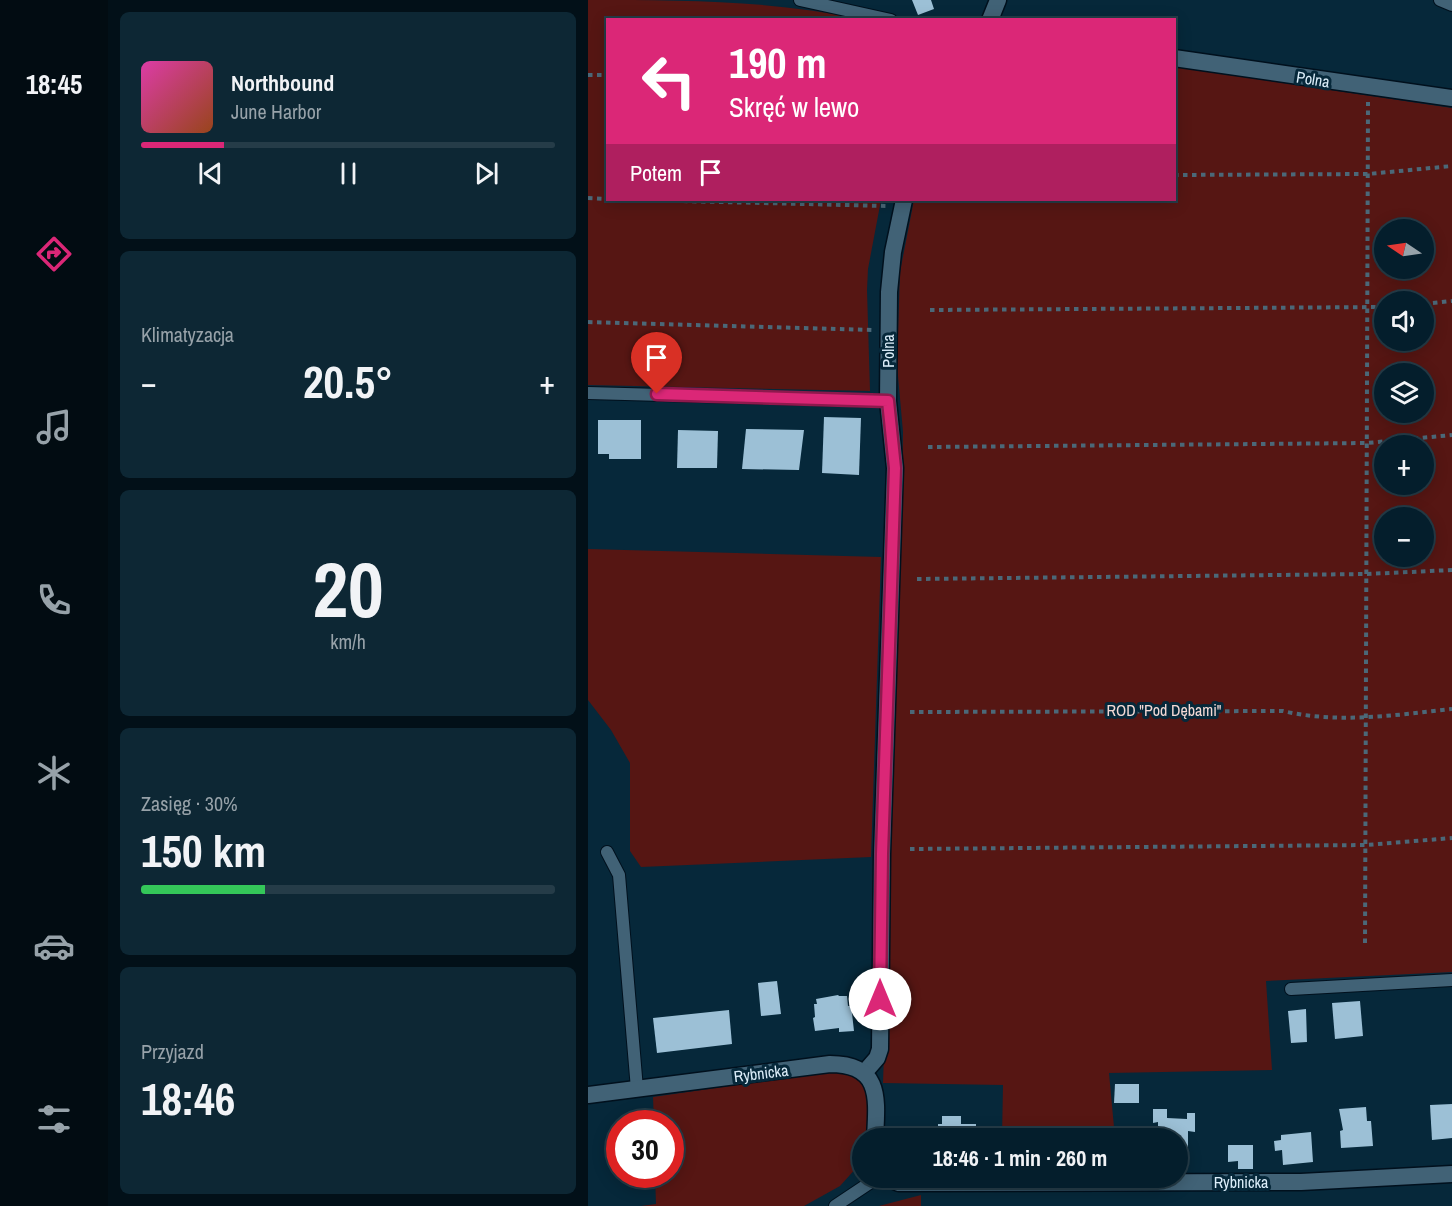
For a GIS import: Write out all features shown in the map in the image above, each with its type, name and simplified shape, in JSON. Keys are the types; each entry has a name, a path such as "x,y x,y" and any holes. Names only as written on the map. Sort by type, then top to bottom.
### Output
{"street":[{"path":"991,18 998,0"},
{"name":"Polna","path":"1176,58 1452,98"},
{"name":"Polna","path":"864,1073 877,1058 880,1049 882,864 895,468 888,401 888,330 890,275 903,203"},
{"name":"Rybnicka","path":"588,1095 830,1064 850,1066 864,1073"},
{"path":"864,1073 876,1092 875,1128"},
{"name":"Rybnicka","path":"1188,1182 1301,1182 1452,1174"}],"lane":[{"path":"800,0 882,18"},
{"path":"1440,0 1452,5"},
{"path":"588,393 888,401"},
{"path":"607,852 619,875 637,1089"},
{"path":"1291,989 1452,980"},
{"path":"836,1206 862,1188"}],"path":[{"path":"588,75 606,75"},
{"path":"1365,943 1367,87"},
{"path":"1176,175 1368,174 1452,166"},
{"path":"588,198 606,199"},
{"path":"726,201 903,203"},
{"path":"1434,303 1452,301"},
{"path":"930,310 1374,308"},
{"path":"588,322 888,330"},
{"path":"928,447 1367,442 1452,435"},
{"path":"917,579 1366,574 1452,570"},
{"path":"910,712 1283,711 1309,717 1366,718 1452,709"},
{"path":"910,849 1366,845 1452,838"}],"green space":[{"path":"588,0 691,1 758,5 854,18 606,18 606,201 881,201 868,269 870,391 588,385"},
{"name":"ROD \"Pod Dębami\"","path":"1176,67 1452,108 1452,972 1266,981 1272,1070 1109,1073 1114,1128 1002,1128 1003,1085 883,1083 901,543 903,432 897,365 900,272 914,201 1176,201"},
{"path":"588,549 881,557 871,857 641,867 630,851 630,763 611,730 588,700"},
{"path":"832,1071 851,1074 865,1085 869,1112 867,1128 852,1128 852,1173 840,1186 804,1206 641,1206 656,1204 655,1188 684,1188 684,1110 654,1110 653,1097"},
{"path":"921,1195 921,1206 879,1206"}],"building":[{"path":"912,0 931,0 934,9 918,15"},
{"path":"824,417 861,418 859,475 822,473"},
{"path":"598,420 641,420 641,459 609,459 609,454 598,454"},
{"path":"746,429 804,430 799,470 742,469"},
{"path":"678,430 718,431 717,468 677,468"},
{"path":"777,981 781,1014 761,1016 758,983"},
{"path":"838,995 847,996 848,1006 856,1005 857,1012 852,1013 854,1031 839,1032 839,1028 815,1031 813,1018 815,1017 816,999"},
{"path":"1360,1001 1363,1036 1335,1039 1332,1003"},
{"path":"1306,1009 1307,1042 1291,1043 1288,1011"},
{"path":"729,1010 732,1044 657,1053 653,1018"},
{"path":"1115,1084 1139,1084 1139,1103 1114,1103"},
{"path":"1452,1104 1452,1138 1432,1140 1430,1105"},
{"path":"1366,1107 1367,1121 1371,1121 1373,1146 1341,1148 1340,1131 1343,1130 1339,1109"},
{"path":"1153,1109 1167,1109 1167,1118 1187,1119 1187,1113 1195,1113 1195,1132 1188,1131 1188,1128 1158,1128 1158,1122 1153,1123"},
{"path":"942,1116 961,1116 961,1124 976,1124 976,1128 938,1128 938,1124 942,1124"},
{"path":"1311,1132 1313,1162 1283,1165 1282,1150 1275,1151 1274,1141 1281,1140 1281,1135"},
{"path":"1228,1145 1253,1145 1253,1169 1238,1169 1238,1161 1228,1162"}],"route":[{"path":"657,394 888,401 895,468 882,854 880,999"}]}
